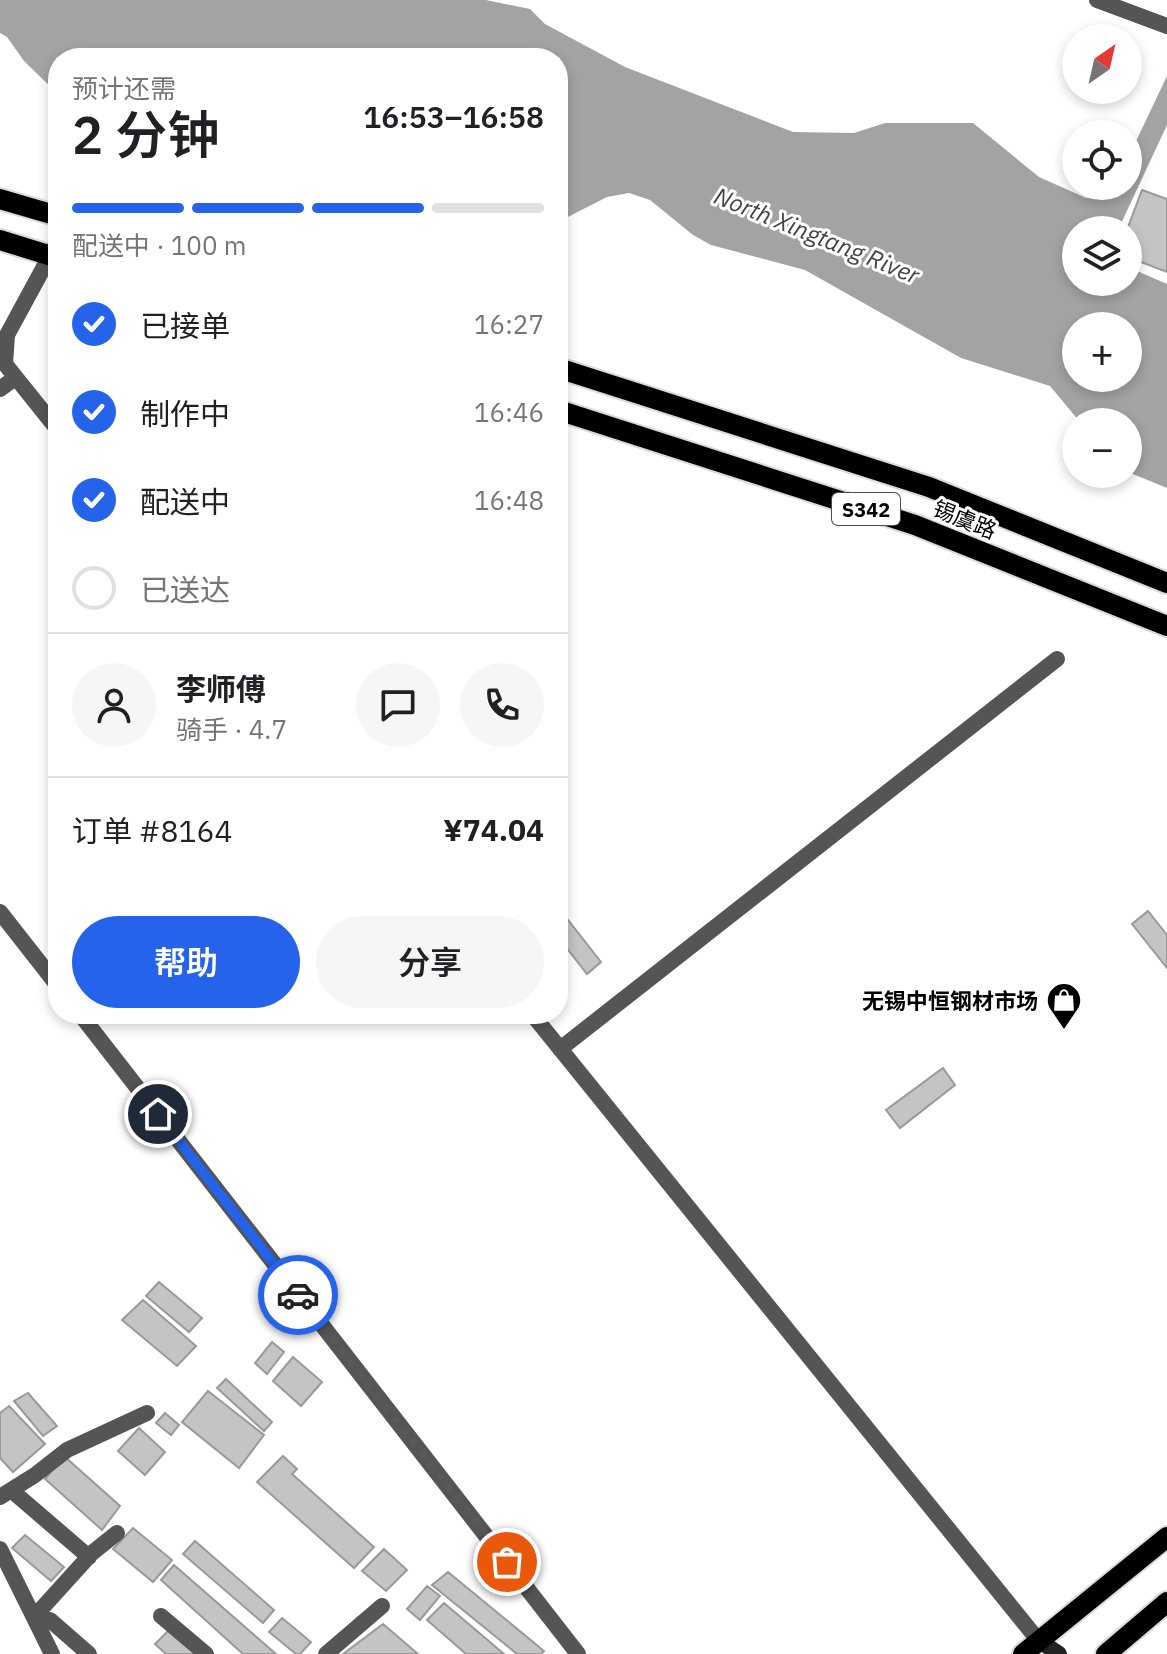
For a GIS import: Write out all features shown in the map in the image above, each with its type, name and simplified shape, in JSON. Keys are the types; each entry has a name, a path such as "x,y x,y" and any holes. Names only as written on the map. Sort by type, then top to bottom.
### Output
{"main road":[{"path":"0,199 48,213"},
{"path":"0,240 48,250"},
{"name":"锡虞路","path":"568,371 929,487 1167,583"},
{"name":"锡虞路","path":"568,413 915,525 1167,626"},
{"path":"1034,1649 1167,1537"},
{"path":"1106,1654 1167,1602"},
{"path":"1034,1649 1059,1654"}],"street":[{"path":"1097,0 1167,26"},
{"path":"48,264 7,335 5,364 48,418"},
{"path":"0,389 15,378"},
{"path":"560,1049 1057,659"},
{"path":"0,912 48,973"},
{"path":"88,1024 578,1654"},
{"path":"540,1024 1034,1649"},
{"path":"89,1557 6,1494 67,1450 147,1413"},
{"path":"34,1617 89,1557 117,1533"},
{"path":"0,1549 52,1654"},
{"path":"326,1654 382,1606"},
{"path":"161,1616 206,1654"},
{"path":"34,1617 50,1620 89,1654"}],"water":[{"name":"North Xingtang River","path":"0,0 486,0 530,9 545,24 625,67 793,132 854,133 885,123 973,123 1039,177 1062,187 1062,200 1132,200 1125,216 1062,216 1062,296 1142,296 1142,273 1167,284 1167,488 1142,478 1142,408 1068,408 1050,386 961,358 805,270 711,245 693,235 650,200 629,193 607,197 568,217 568,48 48,48 48,84 24,61 7,37 0,33"},
{"path":"1167,76 1167,125 1142,179 1142,129"}],"building":[{"path":"1142,190 1167,199 1167,272 1142,262 1142,216 1132,216 1138,200 1142,200"},
{"path":"1148,911 1167,935 1167,968 1132,924"},
{"path":"568,920 601,962 587,974 568,950"},
{"path":"943,1068 955,1085 900,1128 886,1110"},
{"path":"159,1282 202,1318 189,1332 146,1296"},
{"path":"143,1300 196,1346 177,1366 122,1320"},
{"path":"272,1342 284,1352 267,1374 255,1363"},
{"path":"293,1357 322,1382 301,1406 273,1381"},
{"path":"226,1379 272,1422 264,1431 217,1388"},
{"path":"208,1391 264,1435 239,1468 182,1422"},
{"path":"28,1393 57,1426 43,1436 14,1401"},
{"path":"9,1406 45,1444 13,1472 0,1458 0,1413"},
{"path":"165,1413 179,1425 171,1435 156,1423"},
{"path":"139,1428 165,1452 145,1475 118,1451"},
{"path":"64,1456 120,1506 102,1530 45,1479"},
{"path":"283,1456 297,1469 292,1474 374,1547 354,1568 257,1482"},
{"path":"133,1528 172,1560 153,1582 113,1549"},
{"path":"25,1535 64,1567 51,1581 12,1548"},
{"path":"195,1541 274,1610 263,1623 183,1554"},
{"path":"384,1549 407,1570 386,1591 362,1571"},
{"path":"174,1565 276,1654 243,1654 161,1580"},
{"path":"448,1572 544,1651 541,1654 517,1654 432,1585"},
{"path":"427,1586 440,1596 420,1620 407,1609"},
{"path":"444,1603 504,1654 466,1654 427,1620"},
{"path":"282,1618 311,1642 300,1654 269,1632"},
{"path":"383,1624 418,1654 343,1654"},
{"path":"169,1630 197,1654 166,1654 155,1644"}],"way so far":[{"path":"298,1295 507,1562"}],"place":[{"name":"无锡中恒钢材市场","path":"1064,1031"}],"route":[{"path":"158,1114 298,1295"}]}
